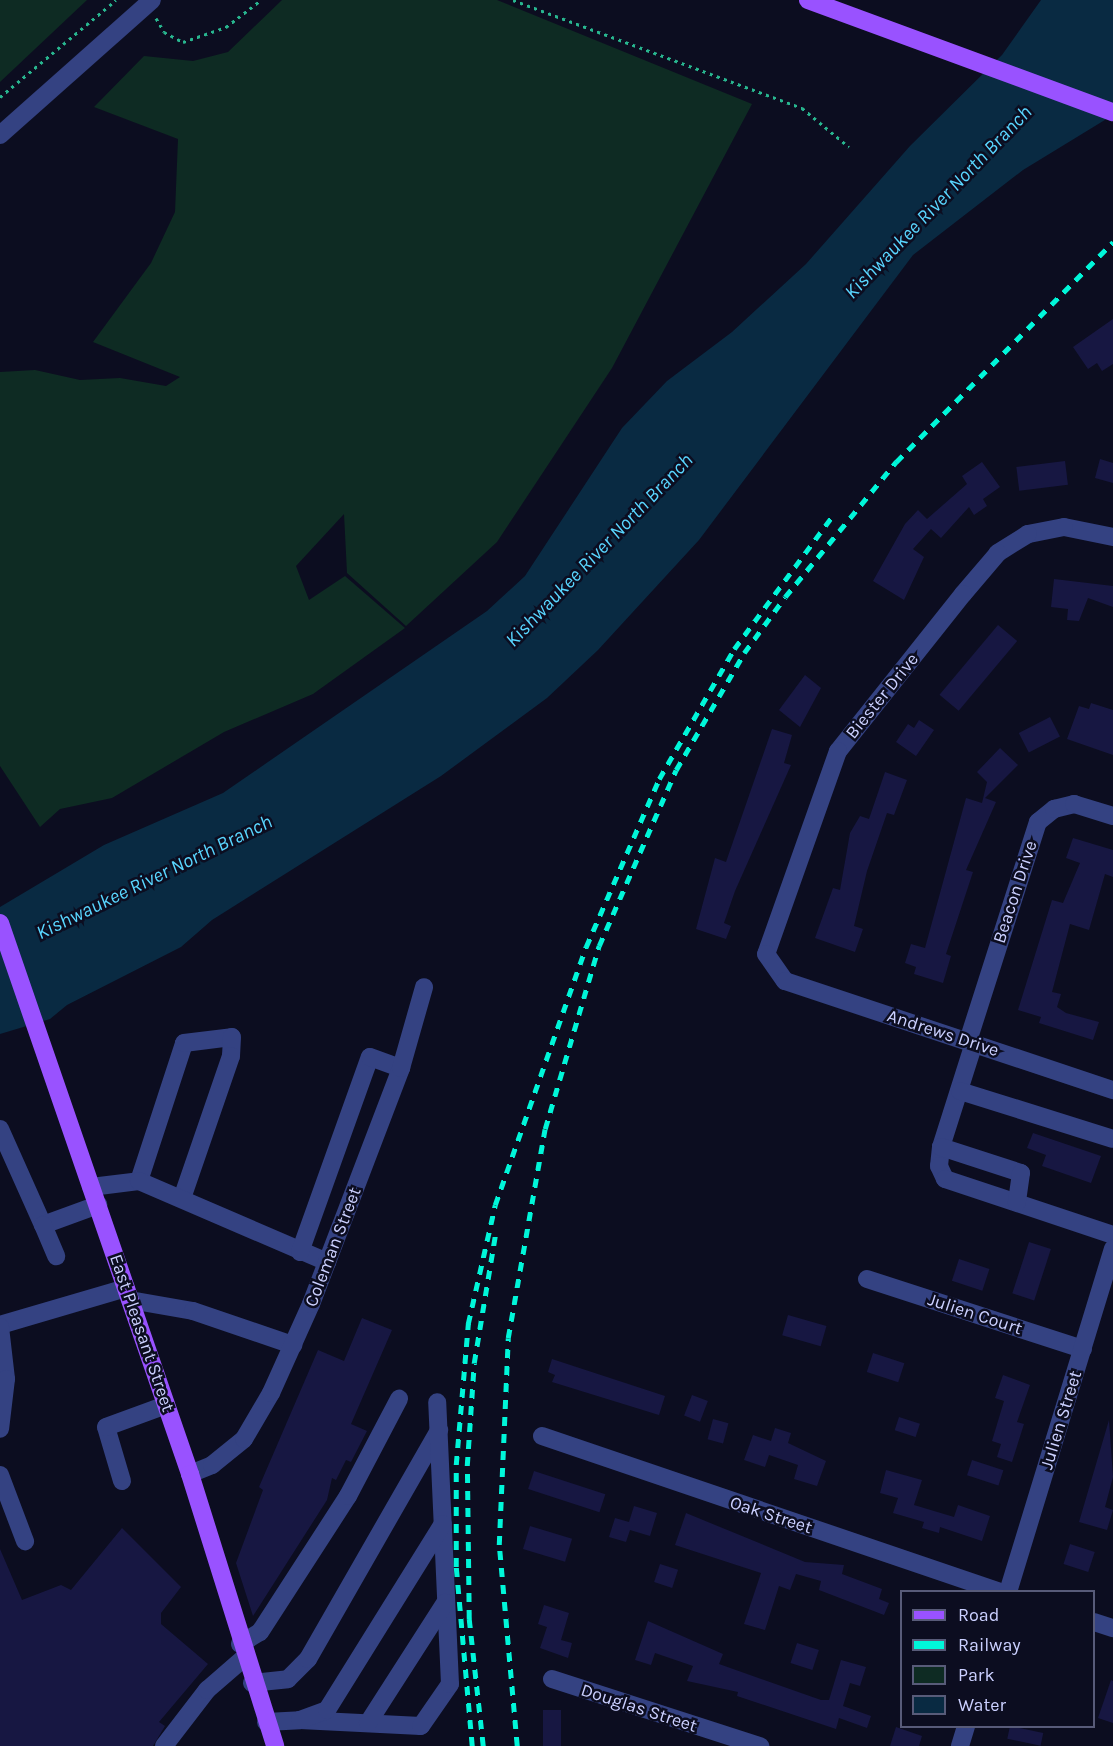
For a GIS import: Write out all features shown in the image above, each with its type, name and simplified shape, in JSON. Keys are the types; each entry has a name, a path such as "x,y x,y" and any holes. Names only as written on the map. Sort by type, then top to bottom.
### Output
{"main road":[{"path":"808,0 931,43 1113,112"},
{"name":"East Pleasant Street","path":"0,923 190,1474 242,1651 275,1746"}],"street":[{"path":"0,135 150,2"},
{"name":"Biester Drive","path":"775,973 768,942 838,751 998,553 1040,530 1082,529 1113,537"},
{"name":"Beacon Drive","path":"941,1147 960,1091 971,1042 1038,822 1054,809 1074,804 1113,816"},
{"name":"Andrews Drive","path":"775,973 831,998 1113,1090"},
{"name":"Coleman Street","path":"190,1474 212,1466 244,1439 293,1346 401,1068 424,987"},
{"path":"139,1181 184,1043 232,1037 231,1056 182,1198"},
{"path":"300,1252 370,1057 401,1068"},
{"path":"960,1091 1113,1139"},
{"path":"0,1130 56,1256"},
{"path":"1017,1203 1021,1173 941,1147 939,1166 945,1179 1017,1203 1113,1235"},
{"path":"91,1187 139,1181 327,1262"},
{"path":"43,1225 98,1205"},
{"name":"Julien Street","path":"1009,1590 1113,1249"},
{"name":"Julien Court","path":"867,1279 1083,1349"},
{"path":"0,1429 6,1378 0,1326 128,1294 193,1311 293,1346"},
{"path":"165,1746 207,1690 260,1632 348,1496 399,1399"},
{"path":"266,1722 300,1720 421,1726 450,1684 437,1402"},
{"path":"122,1481 106,1427 166,1405"},
{"path":"252,1683 288,1678 308,1659 439,1430"},
{"name":"Oak Street","path":"542,1436 995,1590"},
{"path":"0,1475 25,1540"},
{"path":"300,1720 327,1710 443,1524"},
{"path":"368,1723 445,1603"},
{"path":"1095,1622 1113,1628"},
{"name":"Douglas Street","path":"552,1679 719,1740 760,1746"},
{"path":"960,1746 965,1728"}],"path":[{"path":"0,97 116,0"},
{"path":"150,2 164,32 183,42 226,27 261,0"},
{"path":"513,0 802,108 849,147"}],"green space":[{"path":"0,0 87,0 0,82"},
{"path":"282,0 497,0 752,104 612,368 497,542 406,626 347,573 344,514 296,566 309,600 345,576 405,628 313,694 224,732 112,798 60,809 40,827 0,766 0,372 35,370 80,380 120,378 166,386 180,377 93,342 151,263 175,212 178,139 94,107 144,56 193,61 228,52"}],"water":[{"name":"Kishwaukee River North Branch","path":"1041,0 1113,0 1113,115 1023,170 913,255 699,540 598,650 547,698 441,776 212,920 181,947 67,1005 50,1019 0,1034 0,907 104,845 223,793 487,611 525,576 622,428 667,381 732,332 806,264 910,146 1002,55"}],"building":[{"path":"1113,319 1113,364 1102,371 1097,363 1088,369 1073,347"},
{"path":"1100,459 1113,463 1113,483 1095,478"},
{"path":"1065,461 1068,485 1019,491 1016,467"},
{"path":"982,462 1000,487 983,499 987,506 974,515 969,507 941,538 931,529 913,549 924,557 904,600 873,581 905,524 918,510 927,519 967,484 962,476"},
{"path":"1054,579 1113,586 1113,607 1088,598 1079,621 1067,620 1068,609 1051,607"},
{"path":"998,625 1017,641 959,711 940,695"},
{"path":"805,675 821,688 800,727 779,710"},
{"path":"1091,703 1113,710 1113,755 1067,739 1079,706 1089,709"},
{"path":"1050,717 1060,737 1029,752 1019,733"},
{"path":"919,720 934,730 916,756 896,742 908,724 914,728"},
{"path":"772,729 792,735 784,763 791,765 735,891 724,923 731,926 726,939 696,929 715,858 726,862"},
{"path":"1000,748 1018,765 985,798 996,802 966,870 973,872 946,954 951,956 943,983 914,974 916,967 905,963 911,944 925,948 966,798 982,803 987,782 977,772"},
{"path":"885,772 907,780 894,815 887,813 867,871 854,926 863,929 855,952 815,938 833,888 840,890 850,833 860,816 869,819"},
{"path":"1073,838 1113,850 1113,877 1105,874 1089,930 1070,924 1052,992 1061,994 1057,1007 1066,1013 1099,1022 1093,1040 1039,1023 1041,1017 1018,1010 1052,900 1063,903 1080,863 1066,858"},
{"path":"1033,1133 1101,1156 1091,1183 1042,1166 1046,1155 1027,1148"},
{"path":"1029,1242 1051,1249 1034,1300 1012,1293"},
{"path":"959,1259 989,1269 982,1291 952,1281"},
{"path":"788,1315 826,1326 821,1346 782,1335"},
{"path":"362,1318 392,1330 351,1424 367,1431 351,1462 346,1460 336,1480 332,1478 327,1500 253,1616 236,1563 263,1490 259,1487 318,1350 344,1361"},
{"path":"873,1353 904,1363 898,1382 867,1372"},
{"path":"552,1359 665,1396 659,1415 552,1382 555,1375 548,1372"},
{"path":"1003,1375 1030,1385 1017,1422 1024,1424 1012,1462 997,1457 1001,1444 992,1441 1004,1401 995,1398"},
{"path":"692,1395 708,1401 700,1422 684,1416"},
{"path":"899,1417 920,1424 916,1437 895,1430"},
{"path":"713,1419 728,1423 723,1443 708,1439"},
{"path":"1109,1420 1113,1477 1105,1507 1113,1510 1107,1530 1079,1522"},
{"path":"775,1428 791,1433 788,1443 826,1461 817,1486 794,1479 798,1465 769,1455 765,1467 744,1460 753,1435 771,1441"},
{"path":"972,1460 1003,1470 998,1485 967,1475"},
{"path":"886,1470 922,1480 914,1505 954,1517 958,1505 990,1516 982,1541 940,1527 939,1533 922,1528 924,1522 893,1513 898,1498 880,1493"},
{"path":"534,1471 605,1494 599,1512 528,1489"},
{"path":"634,1506 657,1513 650,1536 630,1530 626,1542 609,1537 615,1518 629,1522"},
{"path":"686,1513 805,1562 844,1565 842,1574 882,1589 879,1599 889,1603 884,1615 819,1590 821,1581 796,1574 790,1590 779,1586 765,1630 744,1624 761,1573 675,1545"},
{"path":"530,1526 572,1539 565,1562 523,1549"},
{"path":"122,1528 181,1587 161,1613 161,1624 208,1664 159,1722 165,1726 153,1746 0,1746 0,1549 22,1600 61,1585 71,1590"},
{"path":"1070,1544 1095,1552 1088,1572 1064,1564"},
{"path":"660,1564 678,1570 672,1588 654,1582"},
{"path":"544,1605 569,1613 561,1640 572,1643 568,1658 540,1648 547,1627 538,1624"},
{"path":"648,1621 723,1654 719,1664 821,1700 829,1700 841,1660 866,1667 860,1686 850,1683 843,1706 871,1716 867,1728 839,1718 836,1729 737,1696 738,1692 687,1681 693,1666 655,1653 651,1665 635,1660"},
{"path":"797,1643 819,1650 812,1670 791,1663"},
{"path":"1111,1680 1113,1681 1113,1723 1098,1718"},
{"path":"543,1710 561,1710 561,1746 543,1746"},
{"path":"896,1727 922,1736 919,1746 890,1746"},
{"path":"1010,1728 1043,1733 1041,1746 1007,1739"}],"railway":[{"path":"517,1746 499,1545 508,1338 545,1129 599,946 676,770 744,653 785,597 896,462 1113,242"},
{"path":"472,1746 456,1567 456,1465 468,1324 495,1205 586,947 659,779 734,649 831,518"},
{"path":"483,1746 469,1619 467,1466 474,1363 496,1230"}]}
